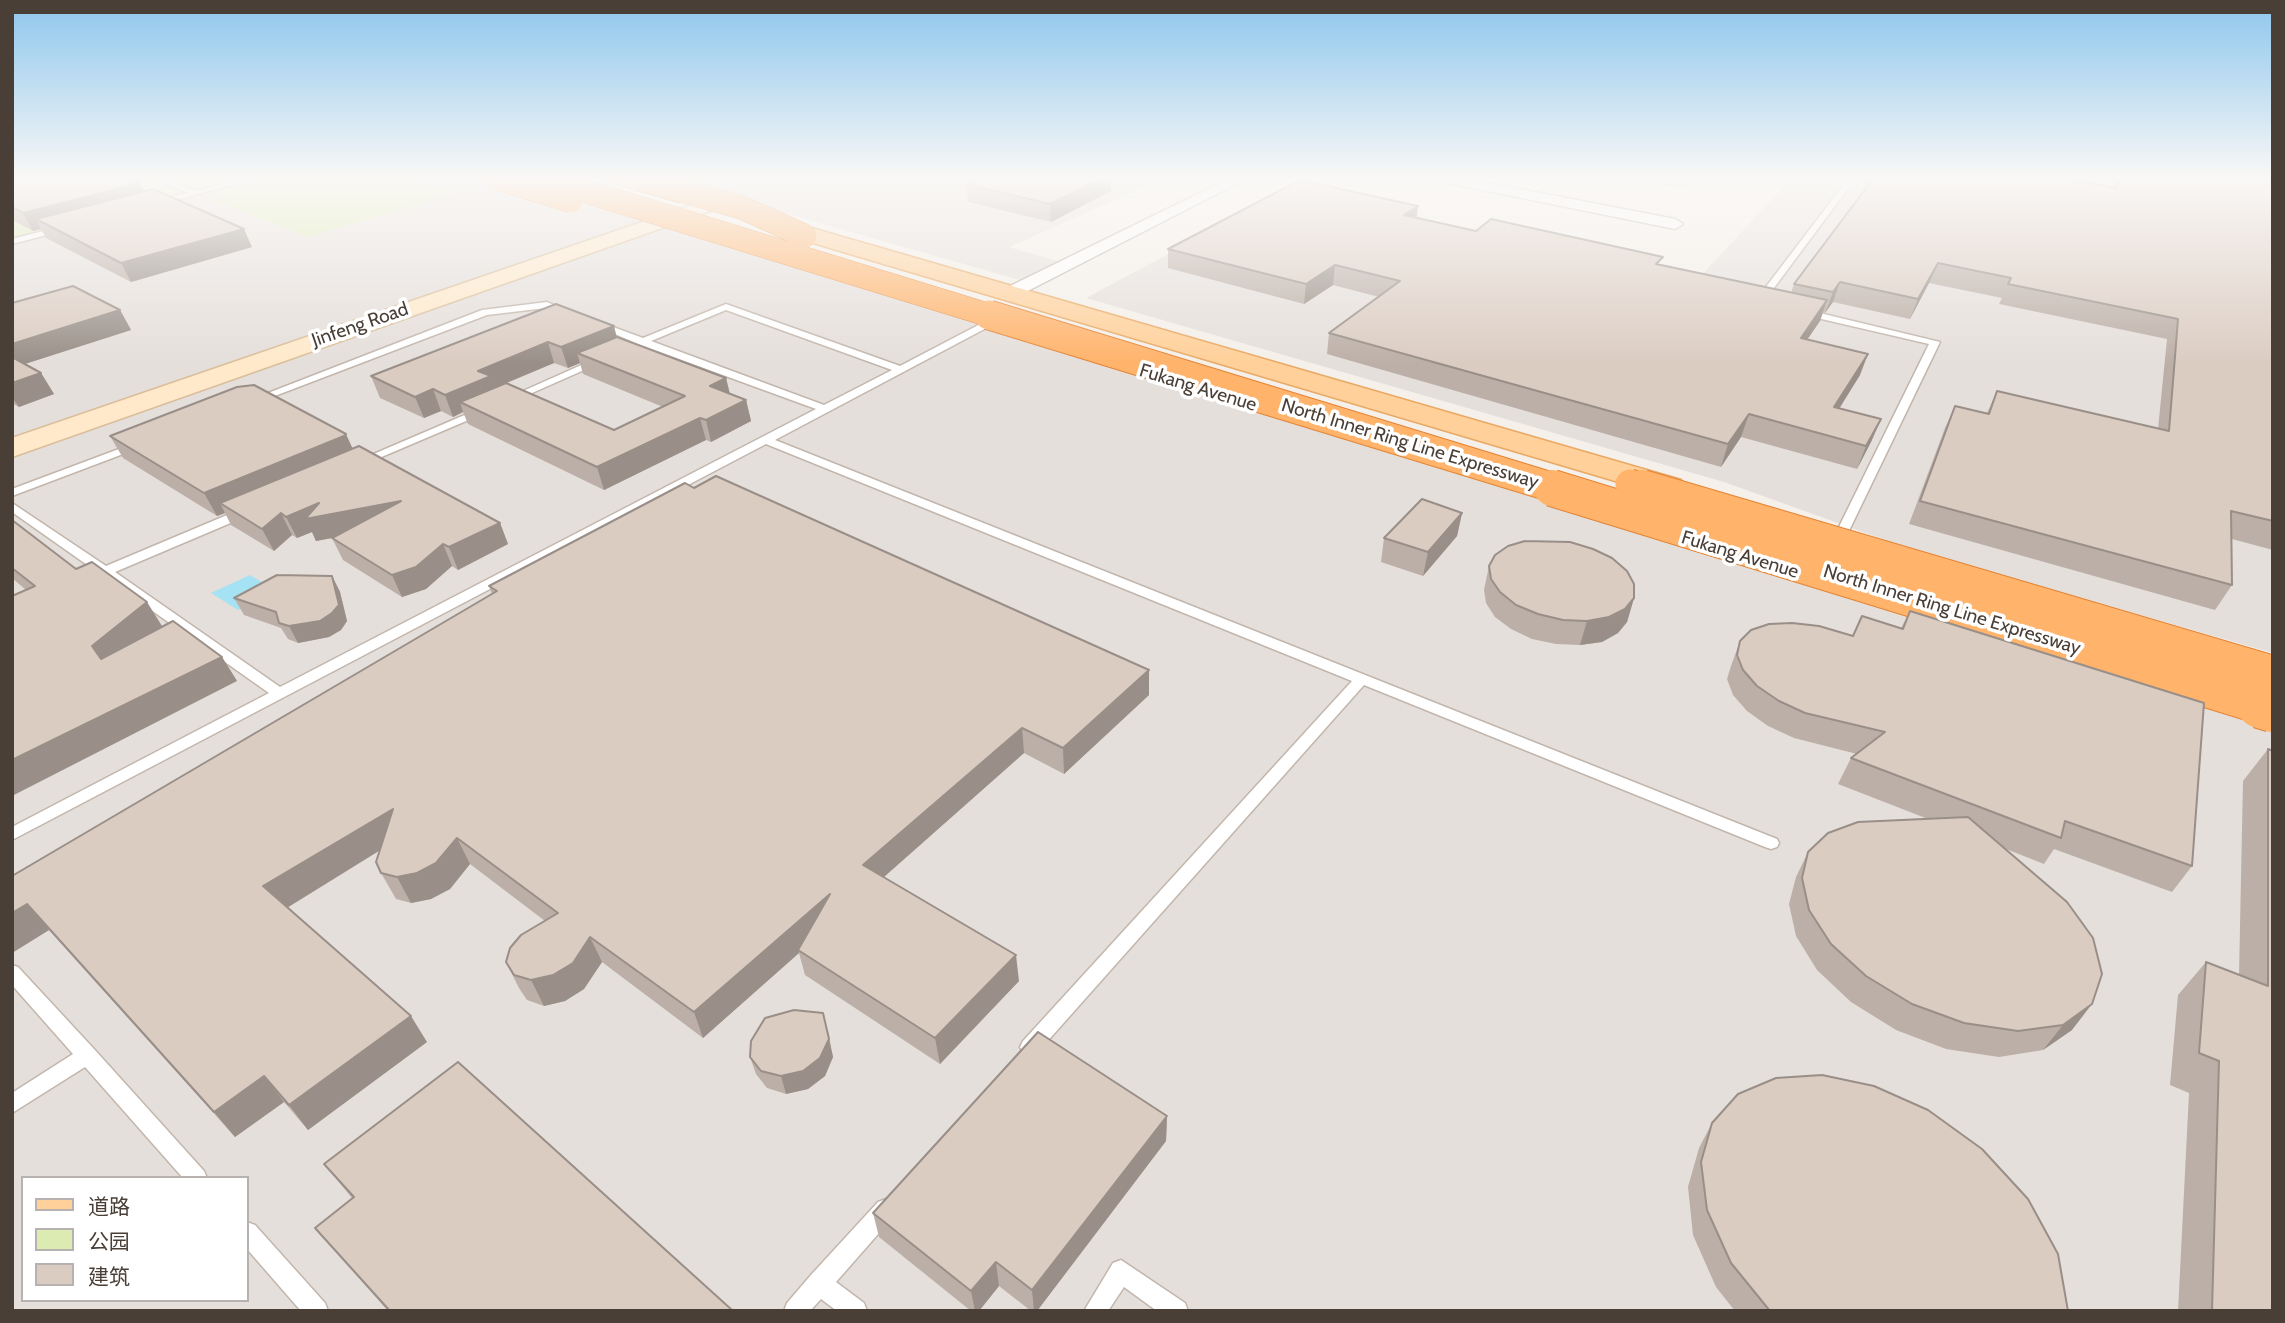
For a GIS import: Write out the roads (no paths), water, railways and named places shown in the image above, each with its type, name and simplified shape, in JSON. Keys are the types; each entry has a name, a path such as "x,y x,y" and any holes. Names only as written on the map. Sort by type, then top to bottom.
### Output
{"highway":[{"path":"717,241 903,278"},
{"name":"North Inner Ring Line Expressway","path":"769,241 2273,674"},
{"name":"North Inner Ring Line Expressway","path":"789,241 2273,709"},
{"path":"812,241 903,278"}],"main road":[{"name":"Fukang Avenue","path":"725,241 2273,720"},
{"name":"Fukang Avenue","path":"832,241 2273,664"}],"street":[{"name":"Jinfeng Road","path":"12,437 591,241"},
{"name":"Jinfeng Road","path":"12,448 594,241"},
{"path":"1010,293 1115,241"}],"lane":[{"path":"1770,305 1758,302 1804,241"},
{"path":"242,405 485,312 547,305 825,409"},
{"path":"631,347 726,307 900,369"},
{"path":"1796,311 1936,342 1840,537"},
{"path":"12,834 989,323"},
{"path":"503,402 606,358"},
{"path":"349,467 490,407"},
{"path":"766,440 1771,843"},
{"path":"12,493 140,444"},
{"path":"12,506 280,694"},
{"path":"106,571 260,506"},
{"path":"1017,1062 1362,679"},
{"path":"12,972 195,1176"},
{"path":"12,1104 87,1055"},
{"path":"795,1311 899,1194"},
{"path":"248,1234 317,1311"},
{"path":"1095,1311 1121,1271 1177,1311"},
{"path":"819,1283 856,1311"}],"water":[{"path":"250,575 277,591 238,610 211,593"}]}
